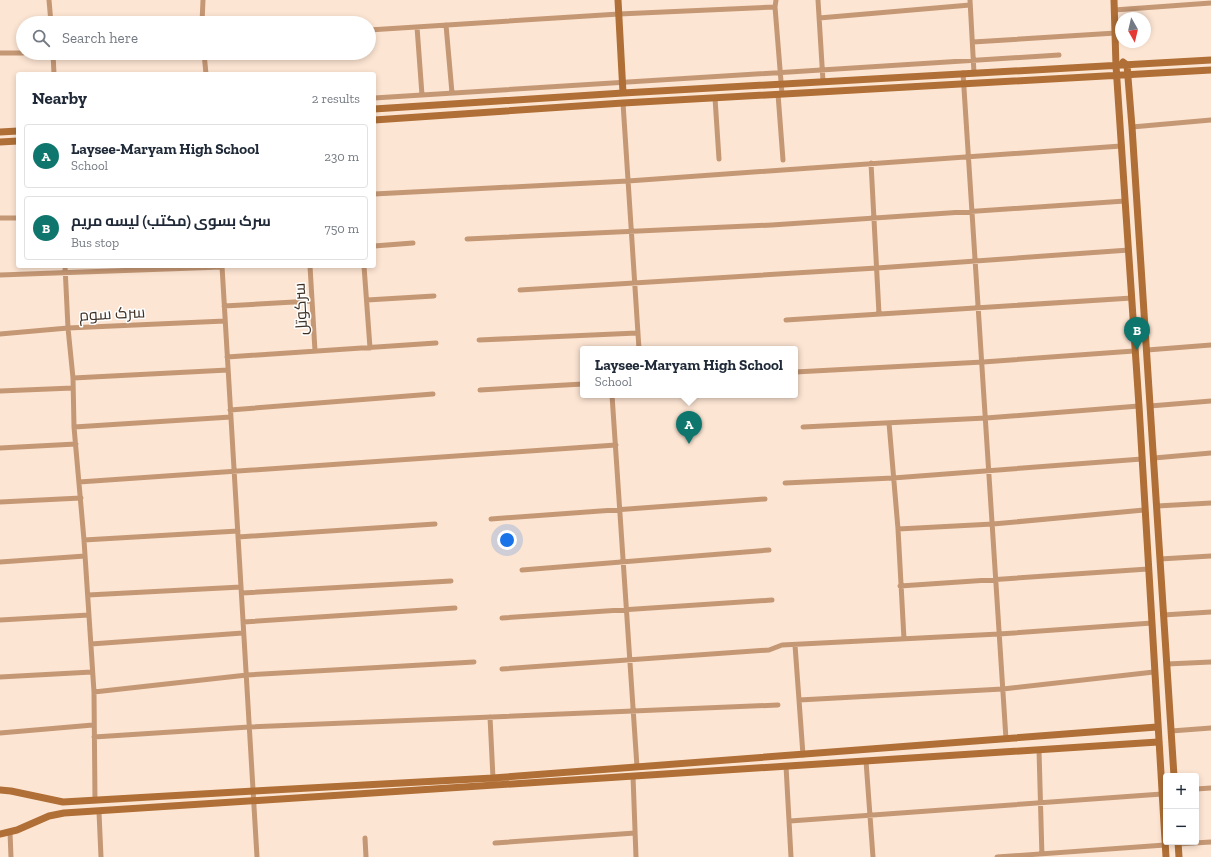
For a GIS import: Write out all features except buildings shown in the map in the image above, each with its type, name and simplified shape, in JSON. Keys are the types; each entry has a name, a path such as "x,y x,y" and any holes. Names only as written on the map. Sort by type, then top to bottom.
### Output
{"main road":[{"path":"618,0 623,93"},
{"path":"1114,0 1115,22"},
{"path":"1117,48 1116,66 1129,250 1134,350 1139,406 1163,811"},
{"path":"1117,57 1127,65 1128,76 1174,773"},
{"path":"376,109 666,90 1211,60"},
{"path":"376,120 623,103 964,83 1128,76 1211,70"},
{"path":"694,89 690,94 694,99"},
{"path":"666,90 670,95 667,101"},
{"path":"0,132 16,131"},
{"path":"0,142 16,141"},
{"path":"1134,332 1146,332"},
{"path":"1136,366 1148,366"},
{"path":"0,790 12,791 63,802 493,778 1157,727"},
{"path":"0,834 10,832 49,816 64,813 99,812 1158,742"},
{"path":"693,763 694,772"},
{"path":"1165,845 1166,857"},
{"path":"1178,845 1179,857"}],"street":[{"path":"49,0 50,16"},
{"path":"202,16 203,0"},
{"path":"776,0 775,7 782,84 780,94 783,160"},
{"path":"818,0 823,81"},
{"path":"1166,0 1166,6"},
{"path":"819,18 970,2 974,73"},
{"path":"1114,10 1211,3"},
{"path":"376,30 619,14 775,7"},
{"path":"446,25 452,93"},
{"path":"417,27 422,95"},
{"path":"973,42 1115,33"},
{"path":"0,53 16,53"},
{"path":"376,98 1059,55"},
{"path":"53,60 54,72"},
{"path":"205,60 206,72"},
{"path":"963,73 1006,738"},
{"path":"715,98 720,159"},
{"path":"623,103 638,346"},
{"path":"1132,127 1211,120"},
{"path":"376,194 628,181 871,163 969,158 1121,146"},
{"path":"871,163 880,314"},
{"path":"467,240 772,225 1125,201"},
{"path":"0,218 16,218"},
{"path":"376,246 413,243"},
{"path":"520,290 877,268 1129,250"},
{"path":"65,268 68,328 73,378 74,427 81,498 94,692 93,725 95,800"},
{"path":"0,275 191,268"},
{"path":"222,268 257,857"},
{"name":"سرکوتل","path":"310,268 315,351"},
{"path":"364,268 370,348"},
{"path":"367,300 434,296"},
{"path":"786,320 1132,298"},
{"path":"224,306 312,301"},
{"name":"سرک سوم","path":"0,334 68,328 225,321"},
{"path":"479,340 637,333"},
{"path":"227,356 436,343"},
{"path":"1147,350 1211,345"},
{"path":"798,372 982,362 1134,350"},
{"path":"73,378 228,370"},
{"path":"480,390 580,384"},
{"path":"0,391 73,388"},
{"path":"230,410 433,394"},
{"path":"612,398 637,767"},
{"path":"1150,406 1211,401"},
{"path":"804,427 986,418 1139,406"},
{"path":"74,427 231,417"},
{"path":"889,423 898,529 904,639"},
{"path":"0,448 76,444"},
{"path":"79,482 234,470 465,457 616,445"},
{"path":"1154,458 1211,453"},
{"path":"785,483 893,478 1142,459"},
{"path":"0,502 81,498"},
{"path":"491,519 765,499"},
{"path":"1157,506 1211,503"},
{"path":"898,529 993,524 1144,510"},
{"path":"84,540 436,524"},
{"path":"522,570 769,550"},
{"path":"0,562 85,556"},
{"path":"1160,559 1211,556"},
{"path":"900,586 1148,569"},
{"path":"242,593 451,581"},
{"path":"88,595 241,587"},
{"path":"502,618 627,611 772,600"},
{"path":"243,622 455,608"},
{"path":"1164,615 1211,612"},
{"path":"0,620 89,615"},
{"path":"502,669 769,650 782,645 999,634 1152,623"},
{"path":"91,644 243,633"},
{"path":"795,645 803,755"},
{"path":"94,692 247,675 474,662"},
{"path":"1167,664 1211,662"},
{"path":"0,677 92,672"},
{"path":"799,700 1002,689 1154,672"},
{"path":"94,737 249,727 778,704"},
{"path":"490,717 493,778"},
{"path":"0,734 93,725"},
{"path":"1171,731 1211,728"},
{"path":"1039,750 1042,855"},
{"path":"866,761 873,857"},
{"path":"786,766 791,857"},
{"path":"633,776 636,857"},
{"path":"1199,789 1211,788"},
{"path":"790,821 1162,794"},
{"path":"99,812 101,857"},
{"path":"10,832 11,857"},
{"path":"495,843 635,833"},
{"path":"365,838 366,857"},
{"path":"1199,842 1211,842"},
{"path":"997,857 1042,855 1165,845"}],"place":[{"name":"سرک بسوی (مکتب) لیسه مریم","path":"1137,350"},
{"name":"Laysee-Maryam High School","path":"689,444"}]}
